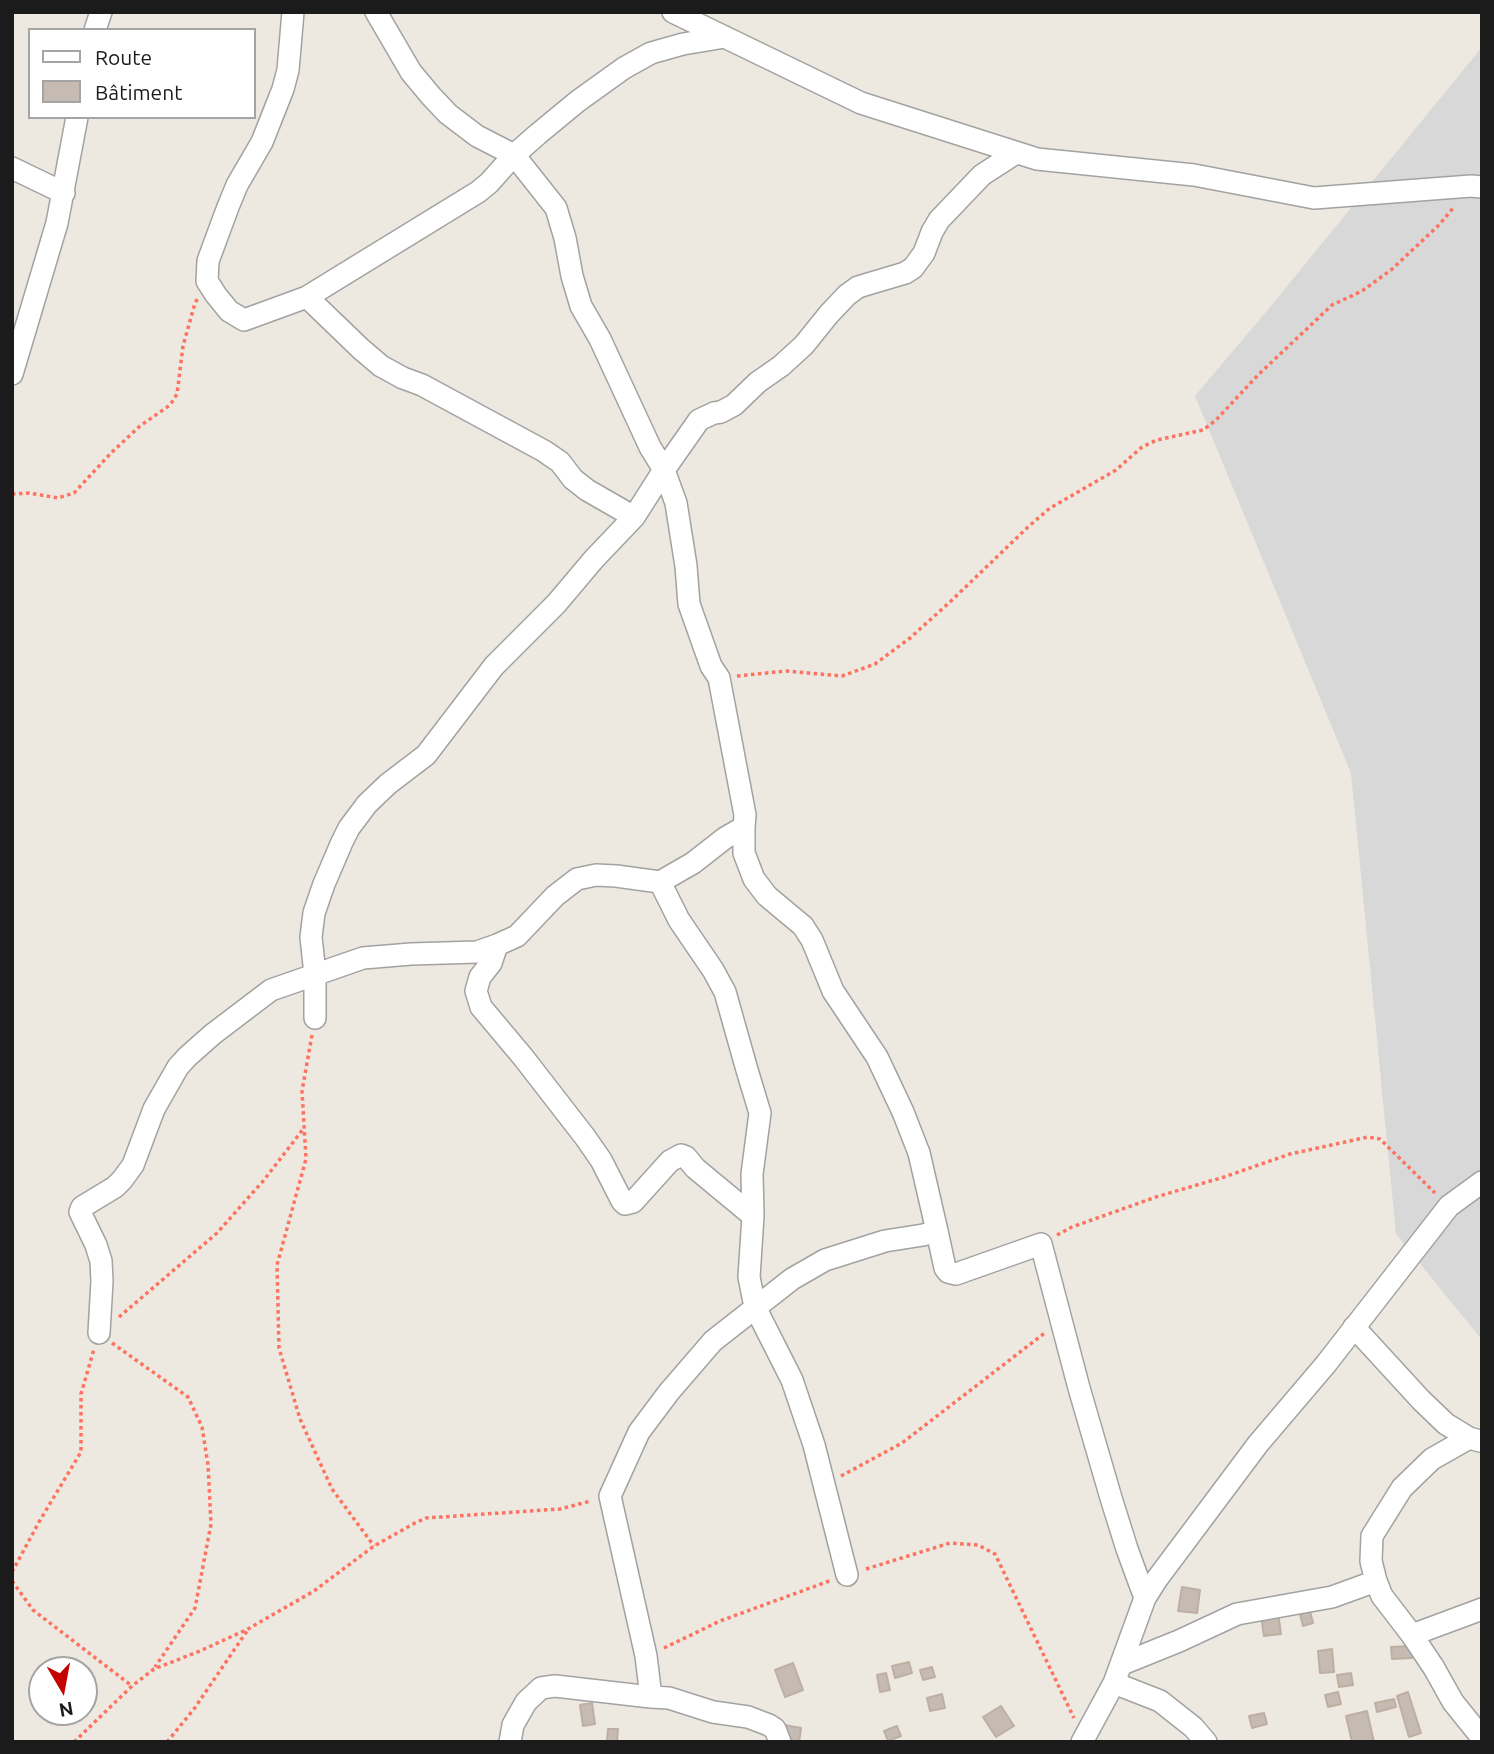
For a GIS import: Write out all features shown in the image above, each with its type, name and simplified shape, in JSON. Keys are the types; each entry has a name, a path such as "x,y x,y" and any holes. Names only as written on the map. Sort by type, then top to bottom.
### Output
{"street":[{"path":"293,12 288,70 283,89 262,142 237,185 208,261 207,281 229,310 244,320 307,297 478,192 514,155 624,68 651,53 725,37"},
{"path":"376,12 411,72 448,114 477,136 514,155 556,208 581,306 600,339 650,447 664,470 676,503 689,604 711,666 719,678 745,815 744,853 754,879 767,896 803,926 812,940 832,991 877,1057 919,1153 948,1272 956,1274 1041,1244 1126,1549 1145,1598"},
{"path":"674,12 861,103 1037,159 1194,175 1314,198 1476,186"},
{"path":"12,374 49,254 64,193 77,119"},
{"path":"315,1018 315,974 311,937 314,914 349,828 367,804 426,755 494,666 556,604 634,517 699,420 734,405 758,382 781,366 804,345 847,295 858,287 905,273 913,268 924,253 939,220 982,175 1016,153"},
{"path":"12,168 64,193"},
{"path":"307,297 381,366 422,385 544,451 560,462 573,479 587,490 634,517"},
{"path":"99,1333 101,1261 96,1244 80,1212 88,1202 115,1187 133,1165 155,1109 178,1067 213,1034 271,990 363,958 477,952 497,945 517,936 555,896 578,879 615,876 660,882 693,863 744,827"},
{"path":"660,882 679,920 725,992 760,1113 752,1174 753,1216 749,1278 755,1307 792,1380 814,1445 847,1575"},
{"path":"497,945 491,963 480,977 476,991 481,1007 523,1057 601,1160 622,1201 625,1204 633,1202 670,1161 681,1156 686,1157 695,1168 753,1216"},
{"path":"1083,1740 1118,1674 1145,1598 1258,1444 1326,1364 1449,1206 1482,1182"},
{"path":"651,1697 646,1656 610,1496 639,1432 713,1341 792,1279 825,1260 885,1241 937,1231"},
{"path":"1354,1326 1420,1400 1446,1424 1475,1440"},
{"path":"1475,1440 1432,1459 1402,1488 1372,1536 1371,1561 1382,1595 1434,1668 1453,1702 1482,1738"},
{"path":"1118,1674 1237,1614 1332,1597 1376,1581"},
{"path":"1412,1635 1482,1609"},
{"path":"1118,1674 1160,1701 1193,1727 1206,1742"},
{"path":"510,1742 513,1725 526,1702 541,1688 555,1686 669,1698 713,1712 748,1717 775,1729 780,1742"}],"path":[{"path":"719,678 786,671 842,676 875,664 911,638 1050,508 1116,470 1142,447 1157,440 1203,430 1216,420 1258,375 1332,306 1362,291 1391,270 1440,225 1476,186"},
{"path":"12,494 58,498 74,493 140,426 170,405 177,394 183,346 195,303 207,281"},
{"path":"315,1018 302,1091 306,1159 277,1265 279,1348 300,1419 332,1489 374,1546"},
{"path":"12,1572 81,1452 82,1394 99,1333 216,1233 264,1180 304,1128"},
{"path":"1041,1244 1072,1227 1156,1197 1290,1154 1368,1137 1380,1139 1449,1206"},
{"path":"825,1484 902,1443 1061,1320"},
{"path":"99,1333 188,1397 202,1427 208,1465 211,1524 195,1608 154,1669"},
{"path":"75,1742 132,1686 154,1669 248,1629 314,1591 374,1546 415,1523 426,1518 560,1509 610,1496"},
{"path":"646,1656 720,1622 847,1575 950,1543 978,1545 995,1554 1083,1740"},
{"path":"12,1580 33,1610 132,1686"},
{"path":"167,1742 194,1709 248,1629"}],"shaded area":[{"path":"1482,47 1482,1340 1396,1234 1351,773 1195,396"}],"building":[{"path":"1182,1587 1200,1590 1197,1613 1178,1611"},
{"path":"1310,1611 1313,1623 1303,1626 1300,1614"},
{"path":"1278,1613 1281,1634 1264,1636 1261,1615"},
{"path":"1411,1646 1412,1658 1392,1659 1391,1647"},
{"path":"1332,1649 1334,1672 1320,1673 1318,1651"},
{"path":"909,1662 912,1673 895,1678 892,1666"},
{"path":"793,1663 803,1690 785,1697 775,1670"},
{"path":"932,1667 935,1677 923,1680 920,1670"},
{"path":"886,1673 890,1690 880,1692 877,1675"},
{"path":"1351,1673 1353,1685 1339,1687 1337,1675"},
{"path":"1338,1692 1341,1704 1328,1707 1325,1695"},
{"path":"1408,1692 1421,1733 1409,1737 1397,1696"},
{"path":"942,1694 945,1708 930,1711 927,1698"},
{"path":"1394,1699 1396,1707 1377,1712 1375,1703"},
{"path":"592,1703 595,1724 583,1726 580,1705"},
{"path":"1001,1706 1014,1726 996,1737 983,1717"},
{"path":"1367,1711 1374,1742 1352,1742 1346,1716"},
{"path":"1264,1713 1267,1724 1252,1728 1249,1716"},
{"path":"779,1724 801,1728 799,1742 787,1742"},
{"path":"897,1726 901,1736 888,1741 884,1731"},
{"path":"608,1729 618,1729 617,1742 607,1742"}]}
